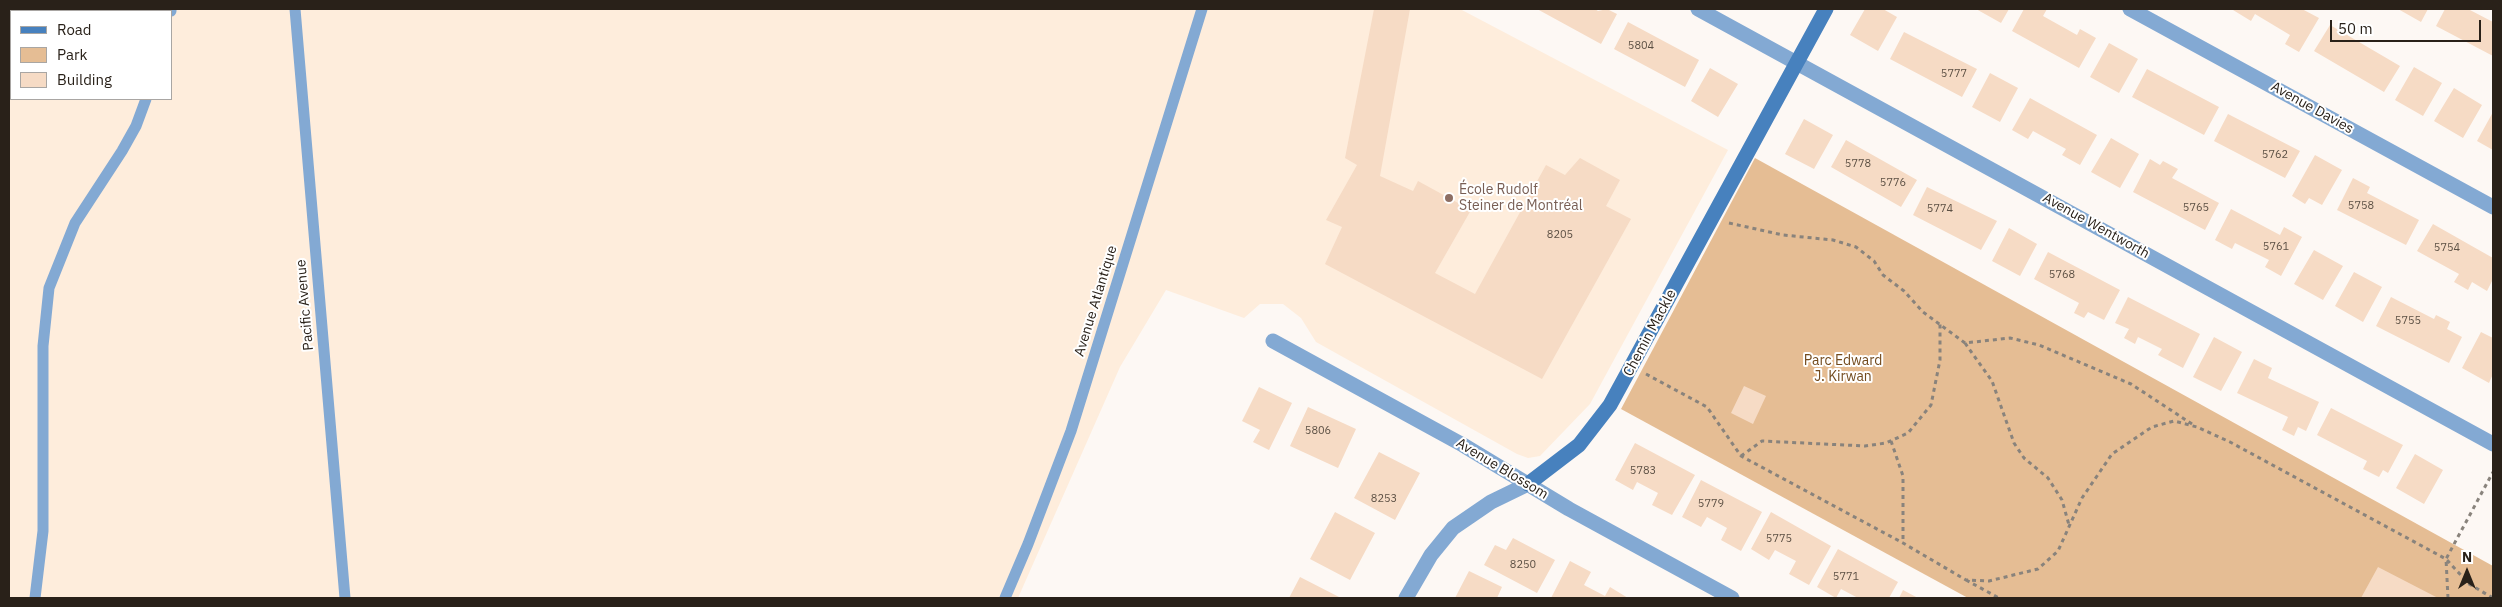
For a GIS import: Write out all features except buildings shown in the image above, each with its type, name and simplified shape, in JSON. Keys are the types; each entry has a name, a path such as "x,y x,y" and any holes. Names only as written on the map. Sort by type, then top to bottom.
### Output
{"street":[{"name":"Avenue Wentworth","path":"1698,9 2493,444"},
{"name":"Chemin Mackle","path":"1406,598 1431,555 1453,528 1491,502 1528,484 1580,445 1610,405 1826,9"},
{"name":"Avenue Davies","path":"2130,9 2493,207"},
{"name":"Avenue Blossom","path":"1273,341 1732,598"}],"lane":[{"name":"Pacific Avenue","path":"294,9 345,598"},
{"name":"Avenue Atlantique","path":"1005,598 1071,431 1202,9"},
{"path":"35,598 43,531 43,346 49,288 75,223 122,151 136,126 146,100"}],"path":[{"path":"1712,218 1783,235 1833,240 1856,247 1874,261 1883,274 1904,291 1923,312 1965,342 1992,381 2014,443 2024,458 2048,478 2062,500 2070,526"},
{"path":"1741,456 1762,441 1865,446 1891,441 1908,433 1931,405 1940,360 1940,324"},
{"path":"1965,342 2010,338 2039,344 2131,384 2197,427 2230,442 2446,558 2469,584 2493,598"},
{"path":"1632,367 1707,407 1741,456 1903,543 1999,598"},
{"path":"1966,580 1989,581 2038,569 2058,552 2082,498 2112,454 2152,427 2174,421 2197,427"},
{"path":"1891,441 1903,476 1903,543"},
{"path":"2448,598 2446,558 2493,472"}],"shaded area":[{"path":"9,9 1460,9 1728,150 1590,404 1540,456 1528,458 1517,454 1316,342 1301,318 1283,304 1260,304 1244,318 1166,290 1120,367 1018,598 9,598"}],"green space":[{"name":"Parc Edward J. Kirwan","path":"1755,158 2493,566 2493,598 1968,598 1621,409"}],"place":[{"name":"École Rudolf Steiner de Montréal","path":"1449,198"}]}
